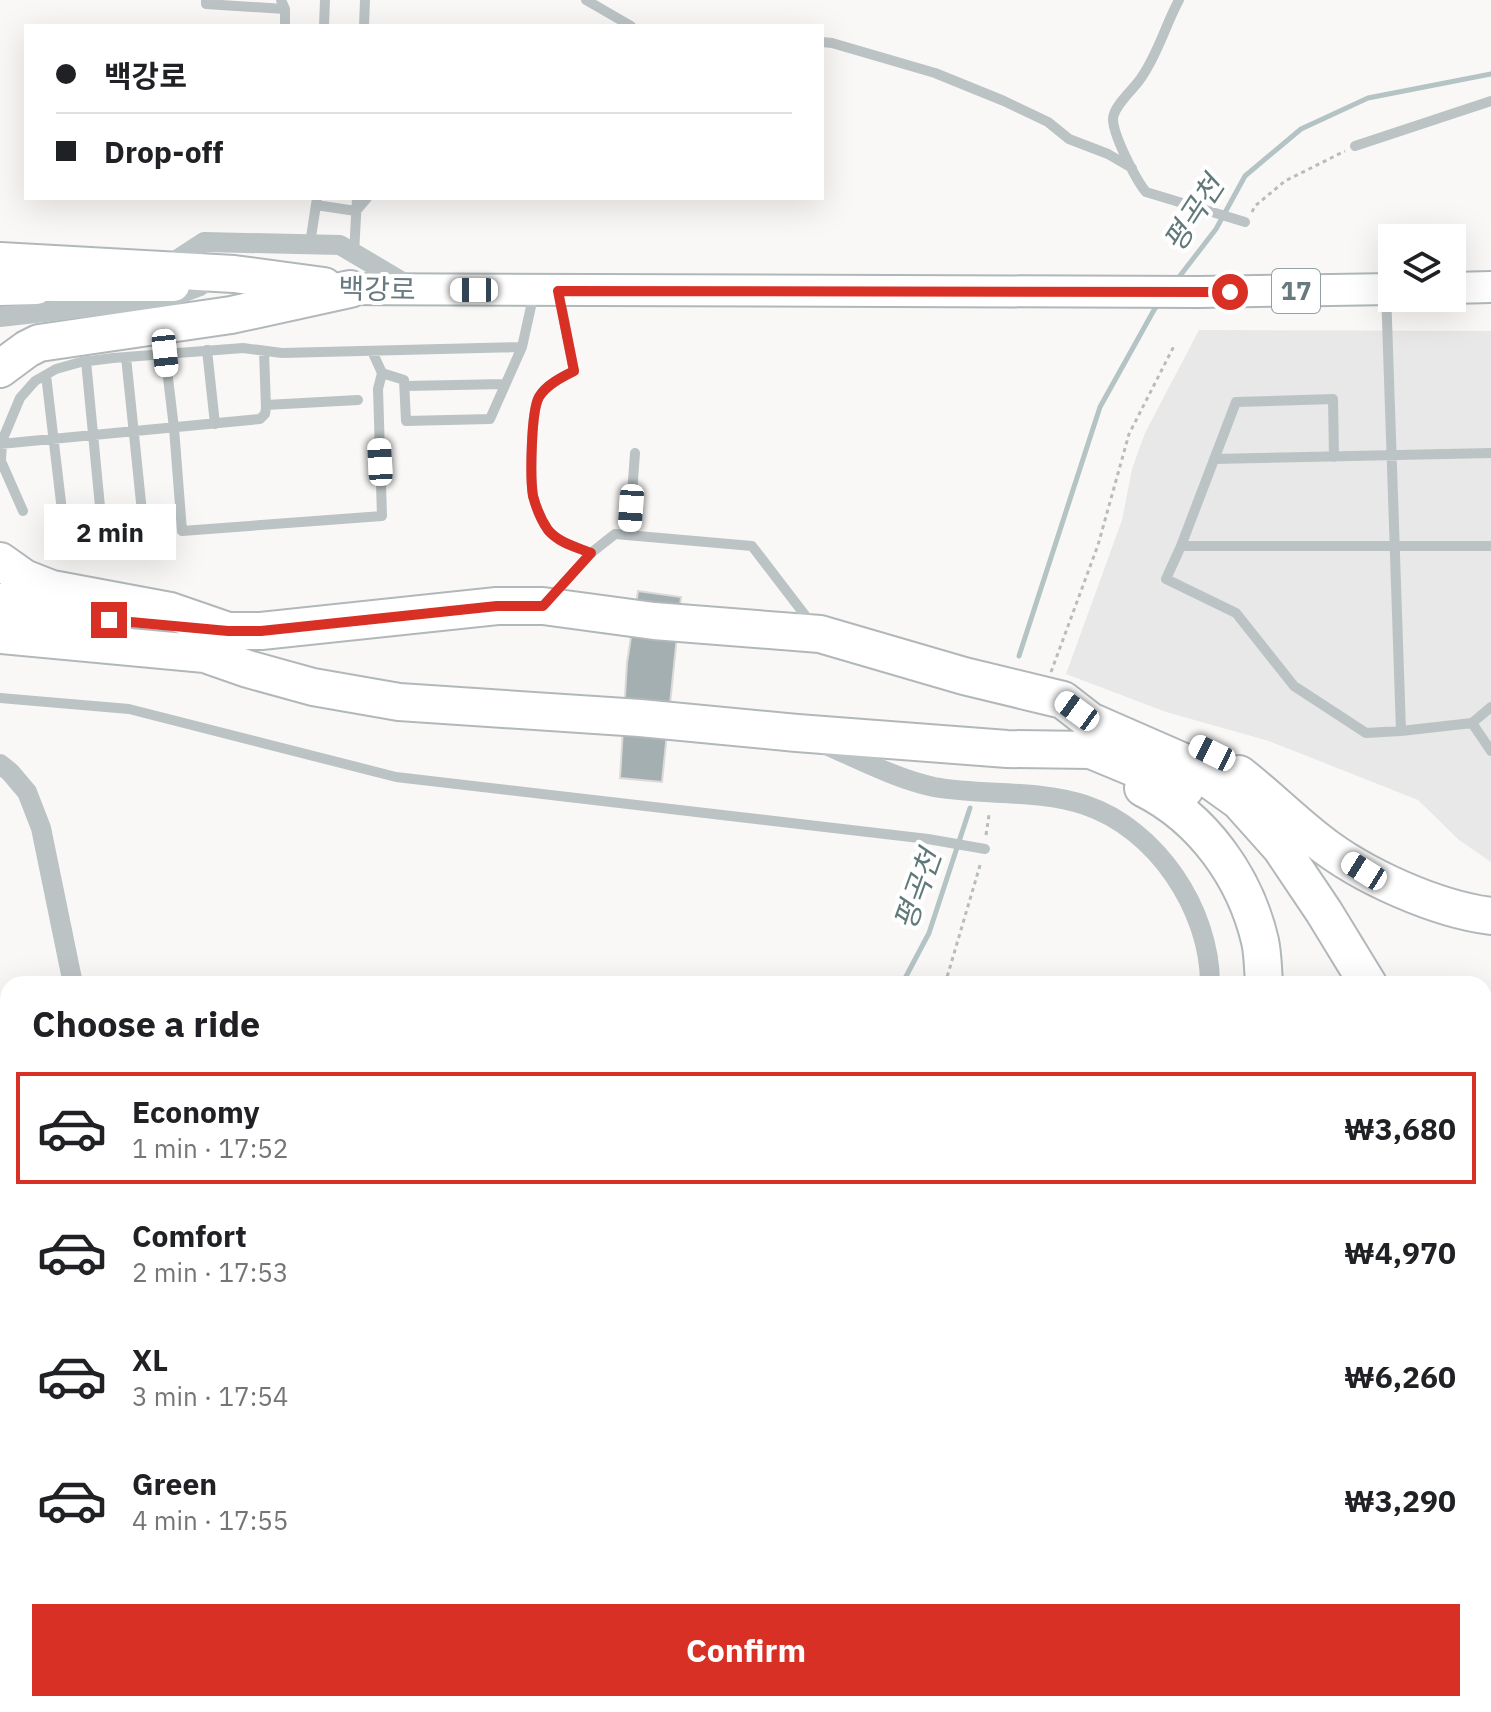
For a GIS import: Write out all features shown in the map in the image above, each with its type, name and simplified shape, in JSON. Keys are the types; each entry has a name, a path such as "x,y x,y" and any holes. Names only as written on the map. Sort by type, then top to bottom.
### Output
{"highway":[{"path":"0,261 234,274 350,289"},
{"name":"17","path":"0,284 36,286"},
{"path":"0,369 39,343 231,315 350,289"},
{"path":"0,561 24,578 52,589 170,611 228,631"},
{"path":"0,602 80,617 228,631 261,631 497,606 543,606 654,621 820,634 964,676 1057,687 1145,721 1212,753 1320,843 1364,871 1419,897 1491,916"},
{"path":"0,635 205,654 313,687 399,702 640,718 1007,749 1091,750 1177,785 1223,812 1261,851 1340,976"},
{"path":"1057,687 1090,721 1186,763 1239,801 1281,848 1363,976"},
{"path":"1054,749 1154,794 1196,825 1226,860 1247,901 1261,943 1263,976"}],"main road":[{"name":"백강로","path":"36,286 546,291 1199,292 1378,289"},
{"name":"백강로","path":"0,303 130,287"},
{"path":"1466,288 1491,287"}],"street":[{"path":"130,287 204,242 340,245 414,290"},
{"path":"0,317 167,298 200,286"},
{"path":"797,733 913,781 937,787 1045,796 1084,804 1120,822 1159,856 1187,893 1201,930 1209,976"},
{"path":"0,764 27,792 41,828 71,976"}],"lane":[{"path":"206,0 206,4 285,3 285,24"},
{"path":"324,24 325,0"},
{"path":"364,24 365,0"},
{"path":"586,0 628,24"},
{"path":"1179,0 1151,62 1116,109 1113,118 1123,150 1146,192 1242,220"},
{"path":"824,42 935,73 977,90 1048,122 1069,139 1108,154 1132,168"},
{"path":"1355,146 1491,101"},
{"path":"354,254 357,200"},
{"path":"356,211 365,200"},
{"path":"310,244 316,202 356,211"},
{"path":"382,373 404,380 406,421 490,419 546,291"},
{"path":"546,291 574,371 549,386 539,397 535,412 531,473 534,497 540,518 549,531 560,541 591,553"},
{"path":"1389,312 1401,731"},
{"path":"23,511 1,461 1,444 20,398 35,381 56,369 86,361 243,348 282,353 522,347"},
{"path":"207,350 215,424"},
{"path":"1,444 260,419 265,414 266,405 264,351"},
{"path":"165,353 182,531 382,516 378,389 382,373 372,351"},
{"path":"126,357 145,541"},
{"path":"86,361 103,538"},
{"path":"46,375 64,528"},
{"path":"405,386 505,384"},
{"path":"1334,457 1333,399 1236,402 1166,579 1236,613 1294,686 1366,733 1472,723 1491,707"},
{"path":"266,405 358,400"},
{"path":"629,535 635,453"},
{"path":"1214,459 1491,453"},
{"path":"543,606 591,553 615,534 752,546 820,634"},
{"path":"1181,546 1491,546"},
{"path":"0,698 129,709 396,777 928,839 985,849"},
{"path":"1472,723 1491,751"}],"path":[{"path":"1242,220 1285,181 1355,146"},
{"path":"1057,687 1129,434 1175,344"},
{"path":"948,976 985,849 989,815"}],"shaded area":[{"path":"1199,330 1491,331 1491,862 1459,840 1418,800 1269,741 1166,712 1066,674 1122,520 1132,469 1145,433"}],"building":[{"path":"638,591 681,597 662,782 620,778 627,663"}],"waterway":[{"name":"평곡천","path":"1176,281 1216,229 1245,176 1301,129 1368,98 1491,74"},
{"name":"평곡천","path":"1019,656 1100,407 1160,302"},
{"name":"평곡천","path":"906,976 929,933 970,808"}],"route":[{"path":"109,620 261,631 497,606 543,606 591,553 560,541 549,531 540,518 534,497 531,473 535,412 539,397 549,386 574,371 558,291 1230,292"}]}
